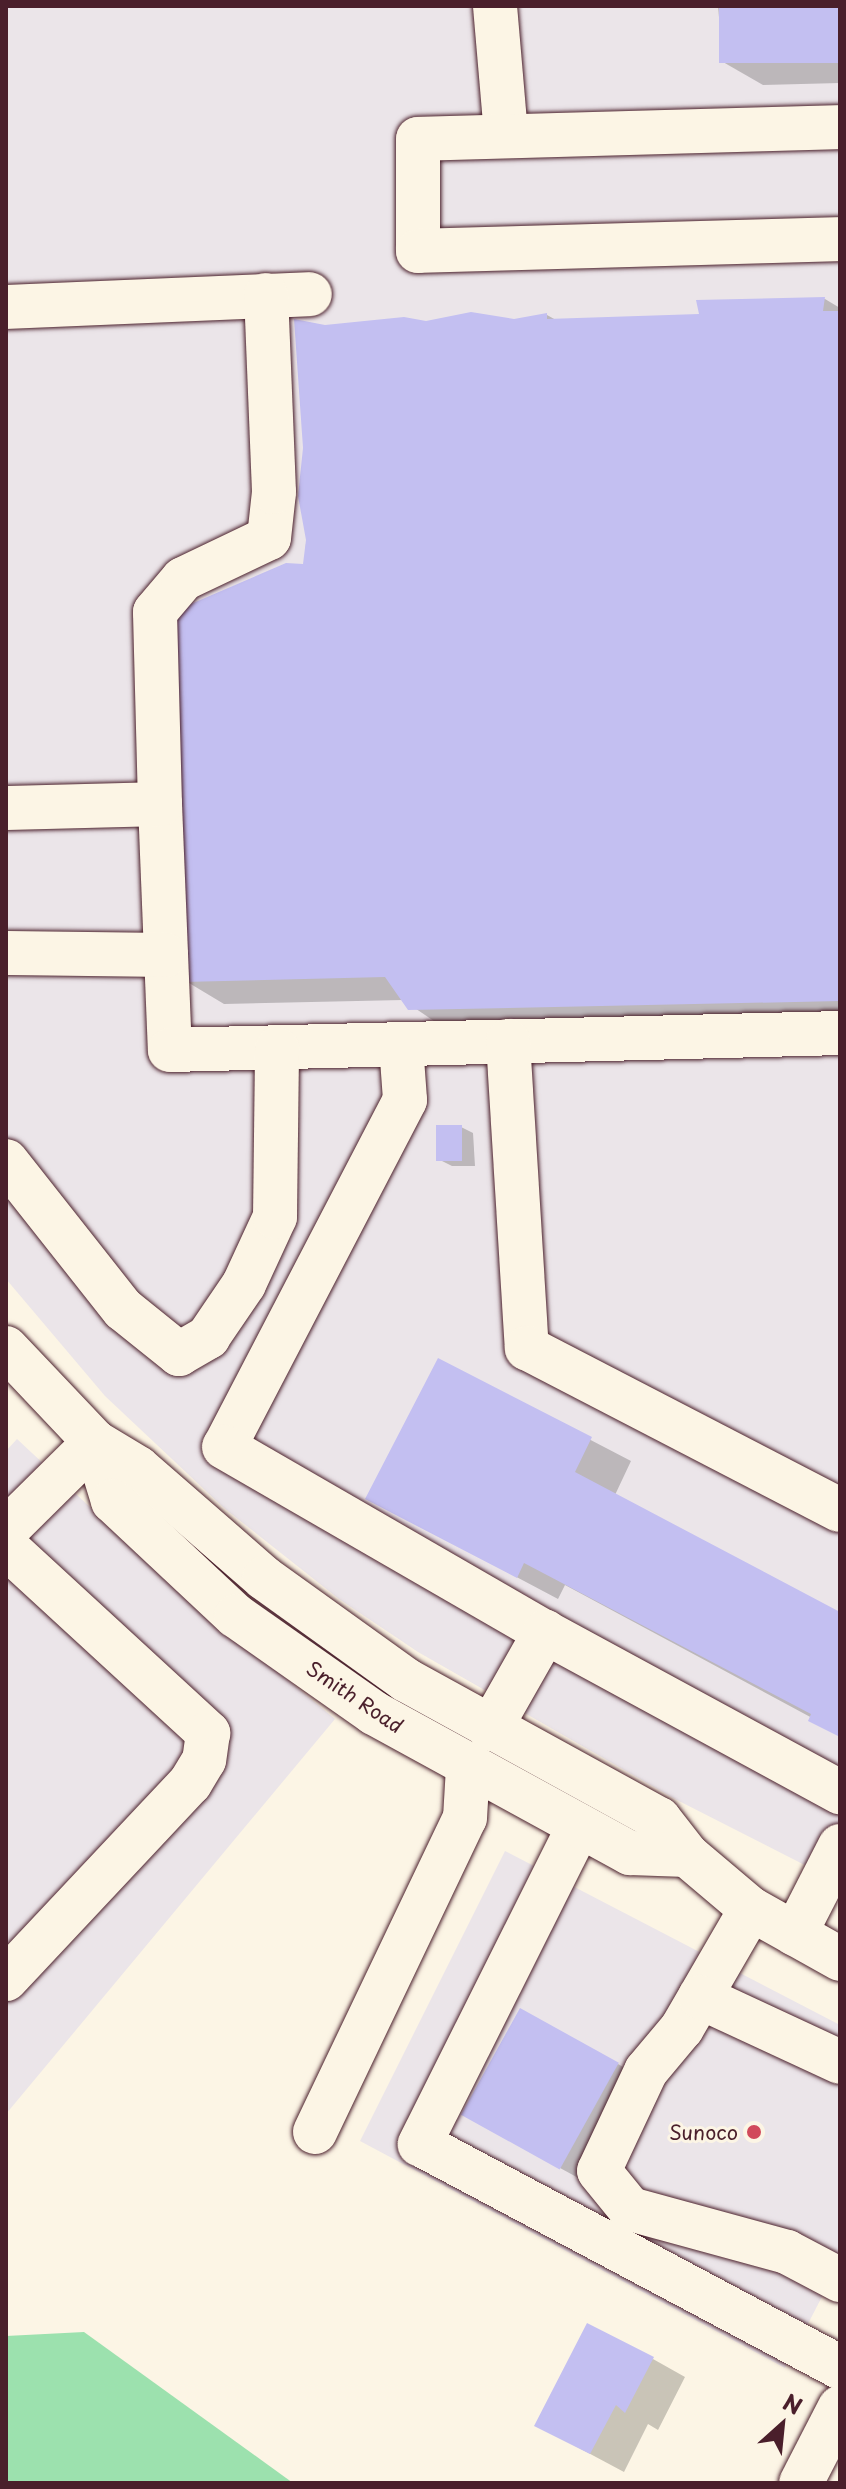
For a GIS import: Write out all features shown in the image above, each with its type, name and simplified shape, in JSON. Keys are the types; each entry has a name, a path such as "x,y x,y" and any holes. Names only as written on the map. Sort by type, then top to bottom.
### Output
{"main road":[{"path":"495,6 506,135"},
{"path":"840,127 418,139 418,251 840,239"},
{"path":"6,307 310,294"},
{"path":"266,295 274,492 269,538 183,579 155,612 170,1050 840,1033"},
{"path":"6,808 160,804"},
{"path":"6,953 166,955"},
{"path":"508,1041 527,1348 840,1510"},
{"path":"401,1045 405,1100 224,1447 545,1632 840,1792"},
{"path":"6,1161 123,1309 179,1354 208,1337 244,1284 275,1217 277,1049"},
{"name":"Smith Road","path":"6,1348 95,1442 138,1468 264,1578 406,1680 490,1729 659,1819 687,1855 751,1909 840,1959"},
{"path":"6,1530 95,1442"},
{"name":"Smith Road","path":"95,1442 113,1501 236,1616 374,1713 468,1768 630,1853 687,1855"},
{"path":"6,1547 208,1733 204,1760 190,1783 6,1979"},
{"path":"490,1729 545,1632"},
{"path":"315,2132 465,1818 468,1768"},
{"path":"579,1826 420,2144 840,2367"},
{"path":"795,1934 840,1846"},
{"path":"751,1909 700,1997 646,2071 599,2171 630,2209 787,2252 840,2280"},
{"path":"700,1997 840,2063"},
{"path":"801,2483 840,2407"}],"shaded area":[{"path":"6,6 840,6 840,1883 675,1799 418,1652 339,1599 224,1508 105,1396 6,1279"},
{"path":"17,1439 182,1593 335,1719 6,2114 6,1451"},
{"path":"505,1851 840,2025 840,2262 785,2368 360,2141"}],"green space":[{"path":"84,2332 293,2483 6,2483 6,2336"}],"building":[{"path":"719,6 840,6 840,63 719,63"},
{"path":"825,297 823,311 840,311 840,1001 408,1010 385,977 182,982 170,613 286,563 303,564 306,540 298,496 303,448 294,319 325,325 404,317 426,321 471,312 514,319 547,313 547,319 699,314 696,300"},
{"path":"436,1125 462,1125 462,1161 436,1161"},
{"path":"438,1358 592,1437 575,1472 840,1612 840,1737 808,1721 811,1714 524,1563 517,1578 365,1499"},
{"path":"520,2008 619,2063 560,2169 461,2115"},
{"path":"587,2323 654,2357 625,2413 616,2405 590,2454 534,2426"}],"place":[{"name":"Sunoco","path":"754,2132"}]}
